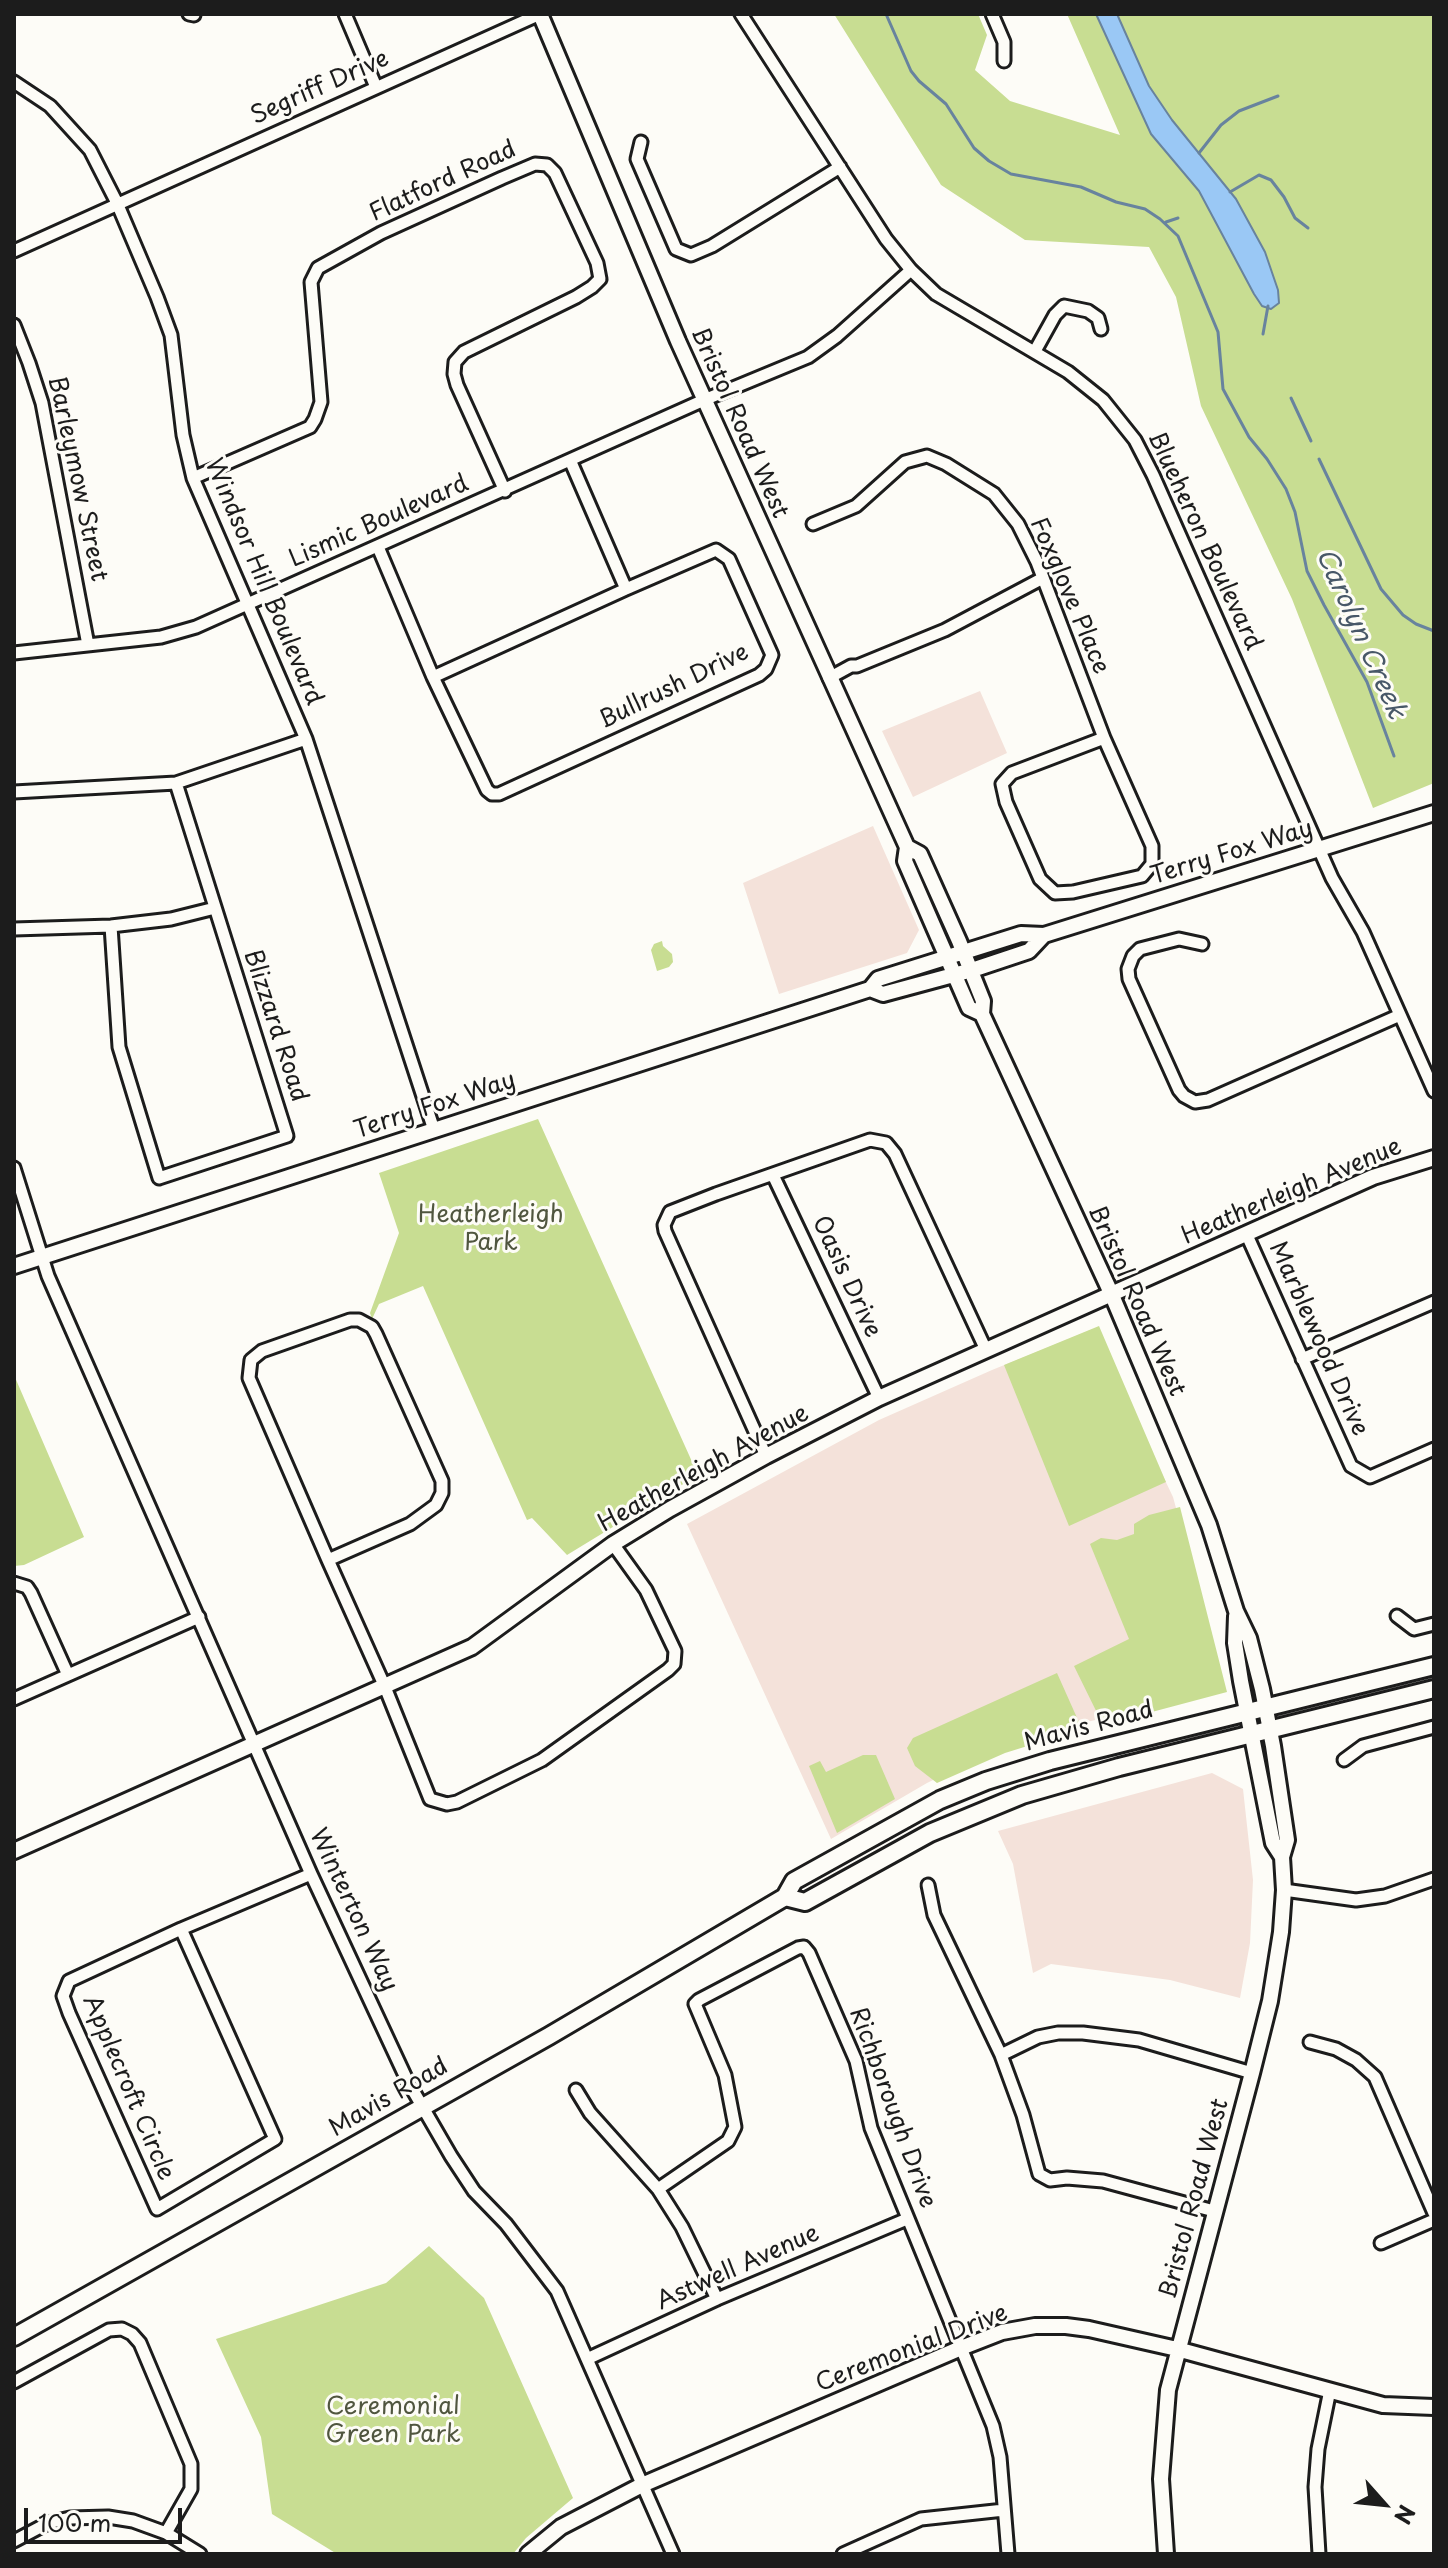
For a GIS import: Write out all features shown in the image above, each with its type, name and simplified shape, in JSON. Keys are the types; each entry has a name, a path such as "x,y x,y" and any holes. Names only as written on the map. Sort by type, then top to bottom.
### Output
{"main road":[{"name":"Mavis Road","path":"14,2337 549,2036 785,1897 794,1881 920,1810 986,1781 1050,1761 1434,1666"},
{"name":"Mavis Road","path":"785,1897 805,1902 930,1833 1022,1795 1119,1767 1434,1689"}],"street":[{"path":"345,14 376,87"},
{"name":"Segriff Drive","path":"117,203 540,14"},
{"name":"Bristol Road West","path":"540,14 704,400 907,847 905,861 969,1008 982,1014"},
{"name":"Blueheron Boulevard","path":"741,14 886,239 911,270 936,294 1068,372 1103,400 1135,440 1332,878 1363,932 1434,1091"},
{"path":"992,14 1004,42 1004,61"},
{"name":"Windsor Hill Boulevard","path":"14,82 50,106 90,150 117,203 171,335 183,435 193,478 306,739 434,1130"},
{"path":"641,142 637,159 676,249 691,255 712,246 840,167"},
{"name":"Flatford Road","path":"193,478 310,427 315,419 321,402 311,282 318,268 381,233 502,178 535,164 547,165 555,173 585,237 597,263 600,279 576,297 464,352 455,362 457,385 505,491"},
{"path":"14,251 117,203"},
{"name":"Lismic Boulevard","path":"14,653 180,633 704,400 808,357 837,336 911,270"},
{"path":"1035,351 1055,315 1064,306 1088,311 1098,318 1101,329"},
{"name":"Barleymow Street","path":"14,325 42,403 88,645"},
{"name":"Foxglove Place","path":"813,524 856,506 905,462 927,456 946,464 994,494 1018,524 1043,578 1104,738 1152,846 1152,864 1142,876 1073,892 1055,893 1040,879 1006,802 1002,784 1012,773 1104,738"},
{"path":"570,460 626,589"},
{"name":"Bullrush Drive","path":"378,547 433,677 487,790 492,794 499,794 759,675 766,669 772,655 729,559 716,550 433,677"},
{"path":"829,678 851,666 945,630 1043,578"},
{"path":"14,792 176,783 306,739"},
{"name":"Blizzard Road","path":"111,926 119,1047 159,1178 287,1136 176,783"},
{"name":"Terry Fox Way","path":"14,1266 870,989 878,979 1021,934 1044,935 1434,813"},
{"name":"Bristol Road West","path":"907,847 920,854 972,970 983,1001 982,1014 1111,1293 1209,1525 1236,1611 1249,1638 1266,1707 1287,1840 1282,1857 1284,1890 1275,1978 1168,2390 1161,2479 1166,2554"},
{"path":"14,929 111,926 171,919 215,908"},
{"name":"Terry Fox Way","path":"870,989 883,994 972,970 1029,951 1044,935"},
{"path":"1202,944 1174,940 1140,949 1133,956 1128,969 1129,979 1179,1090 1195,1102 1208,1100 1400,1015"},
{"path":"766,1456 669,1241 664,1225 670,1212 870,1140 886,1143 895,1154 986,1350"},
{"name":"Heatherleigh Avenue","path":"14,1851 472,1647 613,1544 670,1509 879,1398 1373,1177 1434,1158"},
{"name":"Winterton Way","path":"14,1168 41,1257 311,1874 407,2080 474,2191 506,2224 557,2291 673,2554"},
{"name":"Oasis Drive","path":"773,1175 879,1398"},
{"name":"Marblewood Drive","path":"1246,1233 1354,1470 1370,1477 1434,1449"},
{"path":"1302,1359 1434,1302"},
{"path":"328,1560 410,1524 436,1505 442,1493 442,1481 376,1334 372,1327 359,1320 350,1320 262,1351 251,1360 249,1378 328,1560 385,1687 430,1799 447,1804 542,1760 674,1664 675,1651 646,1590 613,1544"},
{"path":"14,1583 23,1585 31,1593 68,1675"},
{"name":"Bristol Road West","path":"1236,1611 1235,1643 1247,1711 1273,1843 1282,1857"},
{"path":"1397,1616 1414,1629 1434,1624"},
{"path":"14,1699 199,1617"},
{"path":"1344,1760 1363,1746 1434,1727"},
{"name":"Applecroft Circle","path":"181,1929 275,2139 157,2209 69,2013 63,1996 69,1981 181,1929 311,1874"},
{"path":"1284,1890 1356,1900 1385,1896 1434,1879"},
{"path":"928,1885 934,1915 1001,2055 1023,2115 1039,2174 1045,2179 1103,2181 1214,2211"},
{"name":"Richborough Drive","path":"658,2189 728,2141 735,2127 725,2075 695,2004 804,1947 856,2061 871,2128 993,2426 1000,2457 1008,2554"},
{"path":"1001,2055 1038,2037 1083,2033 1139,2040 1252,2073"},
{"path":"1310,2042 1336,2049 1356,2060 1375,2077 1434,2213"},
{"path":"576,2090 590,2113 658,2189 682,2227 717,2299"},
{"name":"Astwell Avenue","path":"587,2359 717,2299 907,2219"},
{"path":"1381,2243 1434,2220"},
{"name":"Ceremonial Drive","path":"528,2554 573,2520 642,2485 961,2348 1002,2332 1035,2326 1066,2326 1177,2349 1383,2405 1434,2407"},
{"path":"14,2382 109,2330 122,2329 132,2334 140,2343 191,2464 191,2489 166,2533"},
{"path":"1319,2554 1315,2487 1318,2449 1330,2390"},
{"path":"843,2554 921,2519 1004,2510"},
{"path":"14,2541 48,2523 70,2518 108,2517 133,2521 166,2533 200,2554"}],"shaded area":[{"path":"980,691 1007,753 913,797 882,731"},
{"path":"873,826 919,930 907,953 779,994 743,883"},
{"path":"1093,1329 1173,1497 1217,1658 1191,1697 1062,1728 995,1750 927,1783 831,1839 687,1524 879,1420"},
{"path":"1212,1773 1243,1789 1253,1880 1250,1943 1240,1998 1170,1980 1051,1964 1033,1973 1013,1864 998,1831"}],"green space":[{"path":"834,14 978,14 987,35 975,70 1010,101 1120,135 1067,14 1434,14 1434,783 1373,808 1292,599 1201,406 1176,297 1149,247 1025,240 941,185"},
{"path":"662,941 672,954 673,962 657,971 651,950 654,944"},
{"name":"Heatherleigh Park","path":"538,1119 698,1475 567,1555 532,1518 527,1520 423,1286 379,1304 372,1319 370,1313 399,1233 379,1173"},
{"path":"1099,1326 1166,1482 1069,1526 1004,1365"},
{"path":"14,1375 84,1537 24,1565 14,1566"},
{"path":"1180,1507 1227,1692 1103,1725 1074,1666 1129,1639 1090,1544 1101,1538 1117,1540 1134,1534 1134,1524 1149,1515"},
{"path":"1057,1673 1082,1729 1005,1753 937,1783 915,1766 907,1748 913,1738"},
{"path":"863,1755 876,1755 895,1799 837,1833 809,1766 820,1761 826,1772"},
{"name":"Ceremonial Green Park","path":"429,2246 484,2298 573,2498 526,2538 513,2554 337,2554 272,2514 261,2437 216,2339 386,2283"}],"water":[{"path":"1096,14 1117,14 1149,86 1172,120 1236,199 1265,252 1278,290 1279,303 1271,309 1262,306 1254,294 1199,191 1151,134"}],"waterway":[{"name":"Carolyn Creek","path":"886,14 911,71 946,104 974,148 989,161 1011,174 1081,187 1116,202 1145,209 1178,236 1218,332 1223,389 1249,437 1286,489 1295,512 1307,571 1367,682 1394,756"},
{"path":"1199,153 1221,125 1239,111 1278,96"},
{"path":"1230,192 1259,175 1271,180 1295,218 1308,228"},
{"name":"Carolyn Creek","path":"1166,222 1178,218"},
{"name":"Carolyn Creek","path":"1263,334 1268,306"},
{"name":"Carolyn Creek","path":"1291,398 1311,441"},
{"name":"Carolyn Creek","path":"1319,459 1381,589 1403,615 1434,631"}]}
